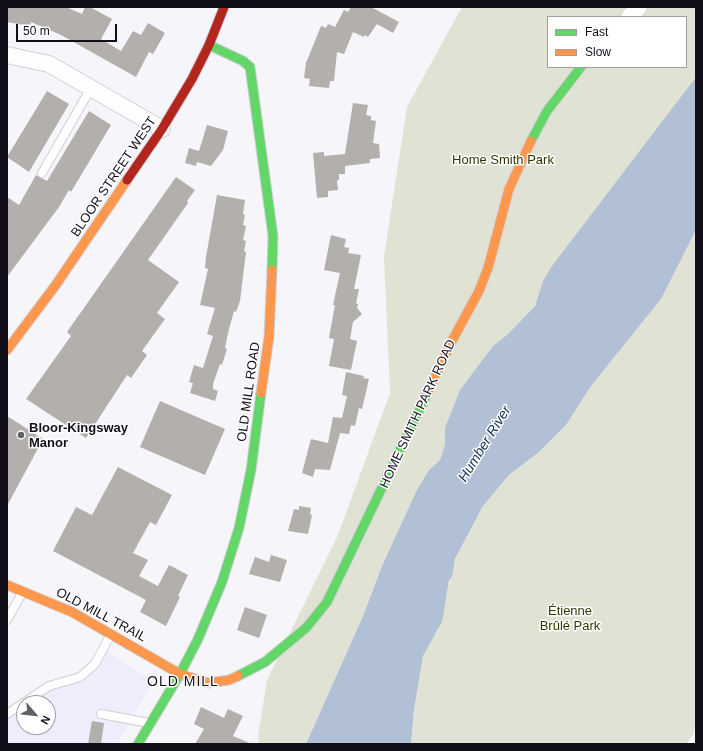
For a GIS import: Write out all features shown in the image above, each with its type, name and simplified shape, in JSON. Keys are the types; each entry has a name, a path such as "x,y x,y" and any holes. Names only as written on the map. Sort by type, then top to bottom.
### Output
{"street":[{"name":"BLOOR STREET WEST","path":"7,350 55,286 162,129 192,79 209,45 224,7"},
{"path":"630,16 639,7"},
{"name":"OLD MILL ROAD","path":"138,744 180,674 198,639 222,582 239,528 251,470 264,386 269,337 272,284 272,236 252,75 250,67 243,61 209,45"},
{"path":"7,56 49,64 162,129"},
{"name":"HOME SMITH PARK ROAD","path":"180,674 208,683 229,680 245,673 265,662 306,628 327,602 453,339 479,291 488,268 509,189 522,157 547,111 580,68"},
{"name":"OLD MILL TRAIL","path":"7,585 72,612 180,674"}],"lane":[{"path":"42,173 91,88"},
{"path":"7,620 23,591"},
{"path":"7,714 49,686 80,677 95,664 111,634"},
{"path":"101,714 150,723"}],"shaded area":[{"path":"100,647 153,681 117,744 7,744 7,714 16,708 16,735 56,735 56,695 36,695 43,690 88,670"}],"green space":[{"name":"Home Smith Park","path":"462,7 696,7 696,77 543,281 535,306 508,334 493,346 445,428 445,444 440,460 429,470 382,566 363,616 306,744 259,744 258,737 267,680 338,535 390,393 384,256 407,107"},
{"name":"Étienne Brûlé Park","path":"696,230 696,721 694,733 686,744 411,744 414,709 423,656 430,640 438,631 455,560 483,506 509,475 539,452 566,425 591,386 661,299"}],"water":[{"name":"Humber River","path":"696,77 696,230 661,299 591,386 566,425 539,452 509,475 483,506 455,559 452,576 449,581 442,622 423,656 414,709 411,744 306,744 363,616 382,566 417,490 429,470 440,460 445,444 445,428 460,390 493,346 508,334 535,306 543,281 552,266"}],"building":[{"path":"7,7 66,7 82,14 85,7 90,7 112,19 101,39 121,51 133,31 141,35 148,23 165,33 153,54 149,52 136,77 61,35 31,22 30,26 7,22"},
{"path":"351,7 371,7 399,22 393,33 377,24 368,37 365,35 364,37 353,32 344,54 337,52 334,81 330,81 329,88 309,86 310,79 304,78 306,63 321,26 326,28 328,24 335,27 344,10 348,12"},
{"path":"47,91 69,104 29,172 7,157"},
{"path":"353,103 368,105 366,115 371,116 371,120 376,121 373,143 379,144 380,158 370,159 370,163 345,166 345,174 339,174 339,180 337,180 338,190 328,191 328,197 317,198 313,153 324,152 324,156 345,154"},
{"path":"89,111 111,125 71,192 69,190 59,207 7,277 7,197 19,205 36,175 47,181"},
{"path":"207,125 228,131 223,150 211,166 197,162 196,166 185,163 189,148 199,151"},
{"path":"176,177 195,190 187,201 188,203 148,260 179,282 157,313 165,319 142,351 147,355 131,378 127,375 86,438 26,399 71,336 67,332"},
{"path":"217,195 245,200 243,225 246,226 243,240 246,241 244,251 246,252 240,301 236,312 234,311 225,348 227,349 222,365 220,364 213,384 213,389 218,391 215,401 190,393 193,383 189,382 194,365 203,368 213,336 207,334 215,308 200,305 208,269 205,268 206,257"},
{"path":"331,235 346,239 344,247 349,248 348,253 361,255 354,289 359,289 356,303 358,304 357,308 362,314 353,322 350,339 357,341 351,370 329,366 334,339 329,338 335,305 333,305 340,273 324,270"},
{"path":"346,372 364,376 363,378 369,379 362,409 359,408 355,426 351,425 349,434 340,433 330,470 315,469 313,477 302,473 311,439 328,443 333,417 342,418 347,396 342,395"},
{"path":"160,401 225,429 205,475 140,447"},
{"path":"7,416 43,439 7,506"},
{"path":"118,467 172,495 156,525 150,522 133,553 148,560 139,576 158,586 169,565 188,575 178,596 180,597 166,626 140,612 146,600 53,551 76,507 92,515"},
{"path":"299,506 311,508 310,514 312,515 308,534 288,531 294,509 299,510"},
{"path":"271,555 287,560 280,582 249,574 255,557 269,562"},
{"path":"245,607 267,615 259,638 237,630"},
{"path":"201,707 224,718 228,709 243,716 233,736 252,744 195,744 204,729 194,724"},
{"path":"92,721 104,723 101,744 88,744"}],"traffic: fast":[{"path":"209,45 243,61 250,67 273,236 272,270"},
{"path":"531,141 547,111 580,68"},
{"path":"138,744 180,674 198,639 222,582 239,528 251,470 261,393"},
{"path":"238,676 265,662 306,628 327,602 427,394"}],"traffic: slow":[{"path":"427,394 453,339 479,291 488,268 509,189 531,141"},
{"path":"7,350 55,286 127,180"},
{"path":"261,393 269,337 272,270"},
{"path":"7,585 72,612 180,674 208,683 229,680 238,676"}],"traffic: jam":[{"path":"127,180 162,129 192,79 209,45 224,7"}],"place":[{"name":"Bloor-Kingsway Manor","path":"21,435"}],"district":[{"name":"OLD MILL","path":"183,682"}]}
